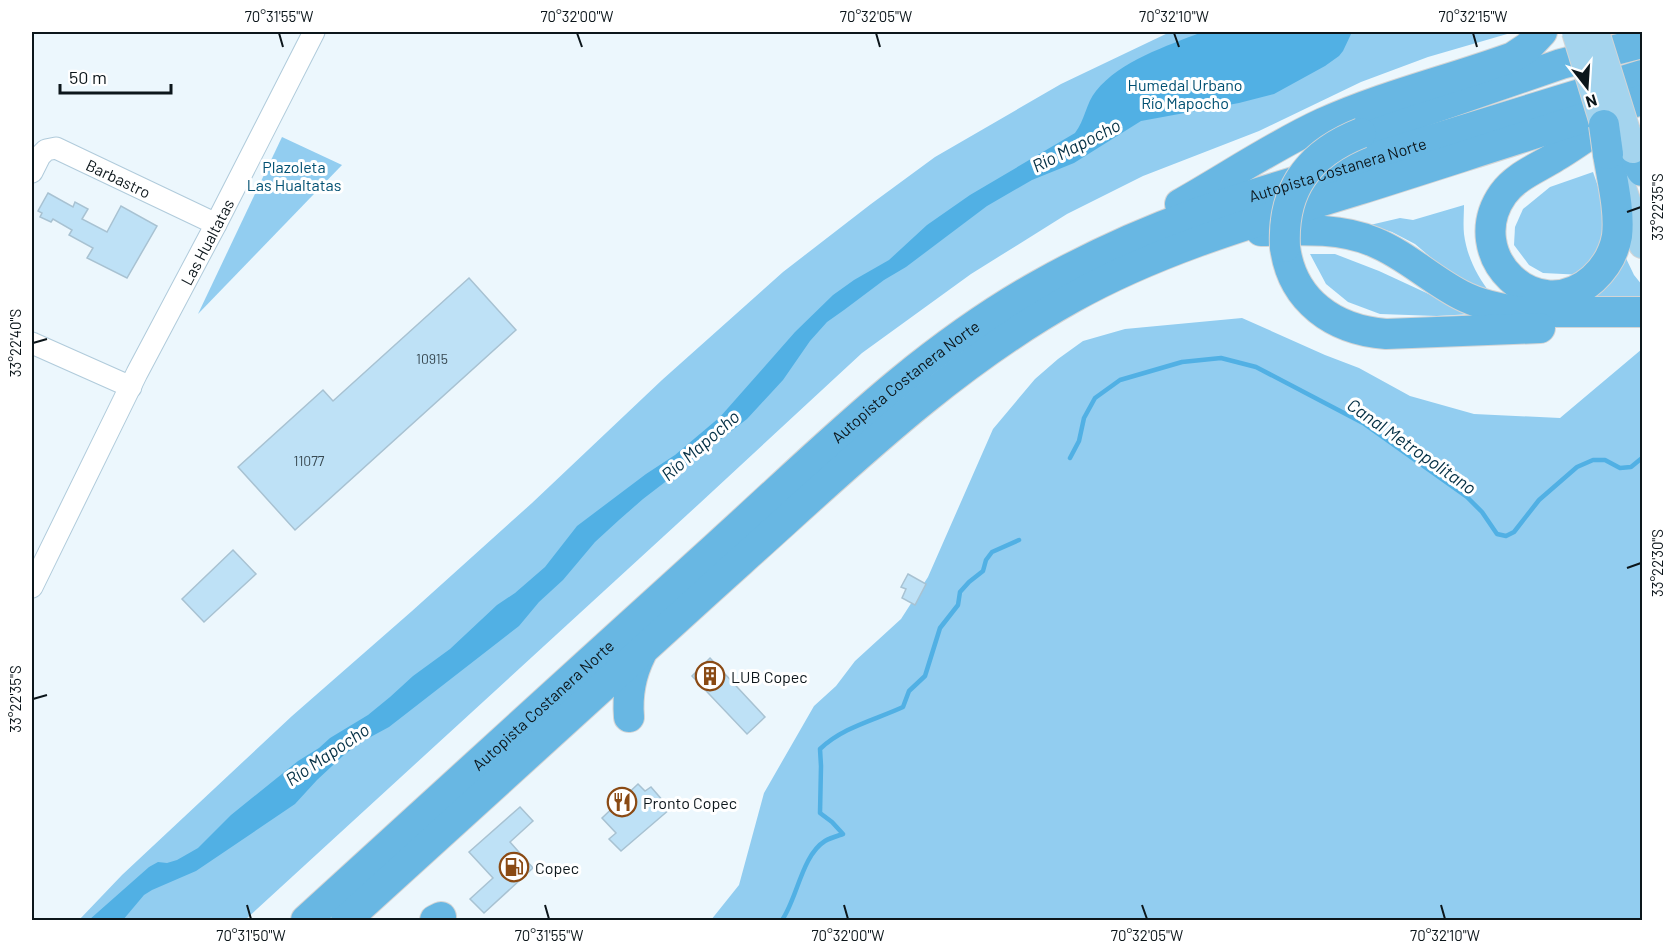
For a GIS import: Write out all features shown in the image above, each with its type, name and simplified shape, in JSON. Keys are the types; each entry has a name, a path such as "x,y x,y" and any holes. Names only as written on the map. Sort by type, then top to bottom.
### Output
{"highway":[{"path":"1118,245 1156,218 1302,134 1353,110 1513,57 1528,47 1542,32"},
{"path":"1642,43 1561,64 1360,133 1328,149 1310,166 1296,187 1287,210 1284,234 1292,275 1313,305 1335,321 1364,332 1386,334 1642,324"},
{"name":"Autopista Costanera Norte","path":"306,921 853,420 893,385 1010,302 1081,262 1175,221 1242,198 1642,75"},
{"name":"Autopista Costanera Norte","path":"346,921 644,648 889,428 983,354 1038,318 1097,284 1155,258 1298,208 1642,100"},
{"path":"1621,154 1554,158 1516,180 1496,206 1491,227 1492,248 1506,275 1528,290 1547,295 1567,293 1588,283 1604,267 1614,247 1621,154 1642,119"},
{"path":"1298,208 1426,185 1502,164 1621,154"},
{"path":"1219,235 1289,230 1345,234 1388,248 1461,295 1490,306 1522,312 1642,312"},
{"path":"629,717 628,692 644,648"}],"main road":[{"path":"1575,32 1596,66 1621,154 1632,218 1642,245"},
{"path":"1596,32 1596,66 1621,154"}],"street":[{"name":"Las Hualtatas","path":"32,586 130,387 314,32"},
{"name":"Barbastro","path":"32,172 40,156 46,150 56,148 216,224"},
{"path":"32,344 130,387"}],"green space":[{"name":"Humedal Urbano Río Mapocho","path":"1170,32 1514,32 1428,57 1361,82 1259,131 1143,176 1067,214 971,274 862,353 245,920 79,920 122,875 292,716 532,503 662,380 783,272 935,157 1061,84"},
{"name":"Plazoleta Las Hualtatas","path":"282,137 342,165 198,314"},
{"path":"1593,172 1603,201 1607,232 1583,275 1543,273 1529,265 1514,245 1515,227 1523,209 1550,187"},
{"path":"1464,205 1464,234 1470,258 1491,294 1479,291 1441,266 1415,244 1392,232 1370,225 1400,218 1413,220"},
{"path":"1622,250 1634,275 1642,285 1642,298 1594,298 1603,288"},
{"path":"1310,254 1335,254 1379,271 1472,314 1437,316 1380,314 1348,302 1326,284"},
{"path":"1242,318 1359,368 1410,396 1474,414 1560,418 1642,349 1642,920 711,920 739,885 764,793 814,706 836,686 855,661 901,619 928,577 993,429 1035,379 1083,341 1125,329"}],"water":[{"name":"Río Mapocho","path":"1202,32 1352,32 1339,56 1274,94 1239,103 1141,121 1074,163 1032,180 987,206 906,267 884,280 827,322 810,341 783,380 747,419 619,520 595,542 519,626 389,727 345,754 295,804 196,871 144,895 123,920 89,920 149,867 158,862 167,863 177,860 198,848 231,815 298,761 368,715 413,676 450,649 497,605 545,567 577,526 675,455 720,417 795,332 833,295 889,260 927,225 970,195 1075,133 1096,91 1118,71 1145,55"}],"building":[{"path":"48,193 73,207 75,202 88,209 82,219 107,232 121,206 157,226 127,278 87,258 93,248 69,235 72,230 53,219 51,222 40,217 42,213 38,211"},
{"path":"469,278 516,330 295,530 238,467 323,390 333,401"},
{"path":"233,550 256,574 204,622 182,599"},
{"path":"908,574 926,584 915,605 902,598 906,589 901,587"},
{"path":"710,658 765,717 747,734 692,676"},
{"path":"638,784 645,791 651,787 670,809 621,851 609,839 616,833 602,818"},
{"path":"520,807 533,821 510,842 533,868 484,913 470,899 493,878 469,852"}],"waterway":[{"name":"Canal Metropolitano","path":"1070,458 1079,441 1084,418 1095,398 1120,380 1182,362 1221,358 1256,367 1363,423 1467,497 1482,512 1497,534 1506,536 1514,532 1539,500 1577,467 1593,460 1605,460 1620,468 1631,467 1642,458"},
{"name":"Canal Metropolitano","path":"782,920 811,856 825,841 843,834 820,813 820,749 849,729 903,707 909,691 925,676 940,628 958,605 960,592 983,571 986,560 992,552 1019,540"}],"place":[{"name":"LUB Copec","path":"710,676"},
{"name":"Pronto Copec","path":"622,802"},
{"name":"Copec","path":"514,867"}]}
